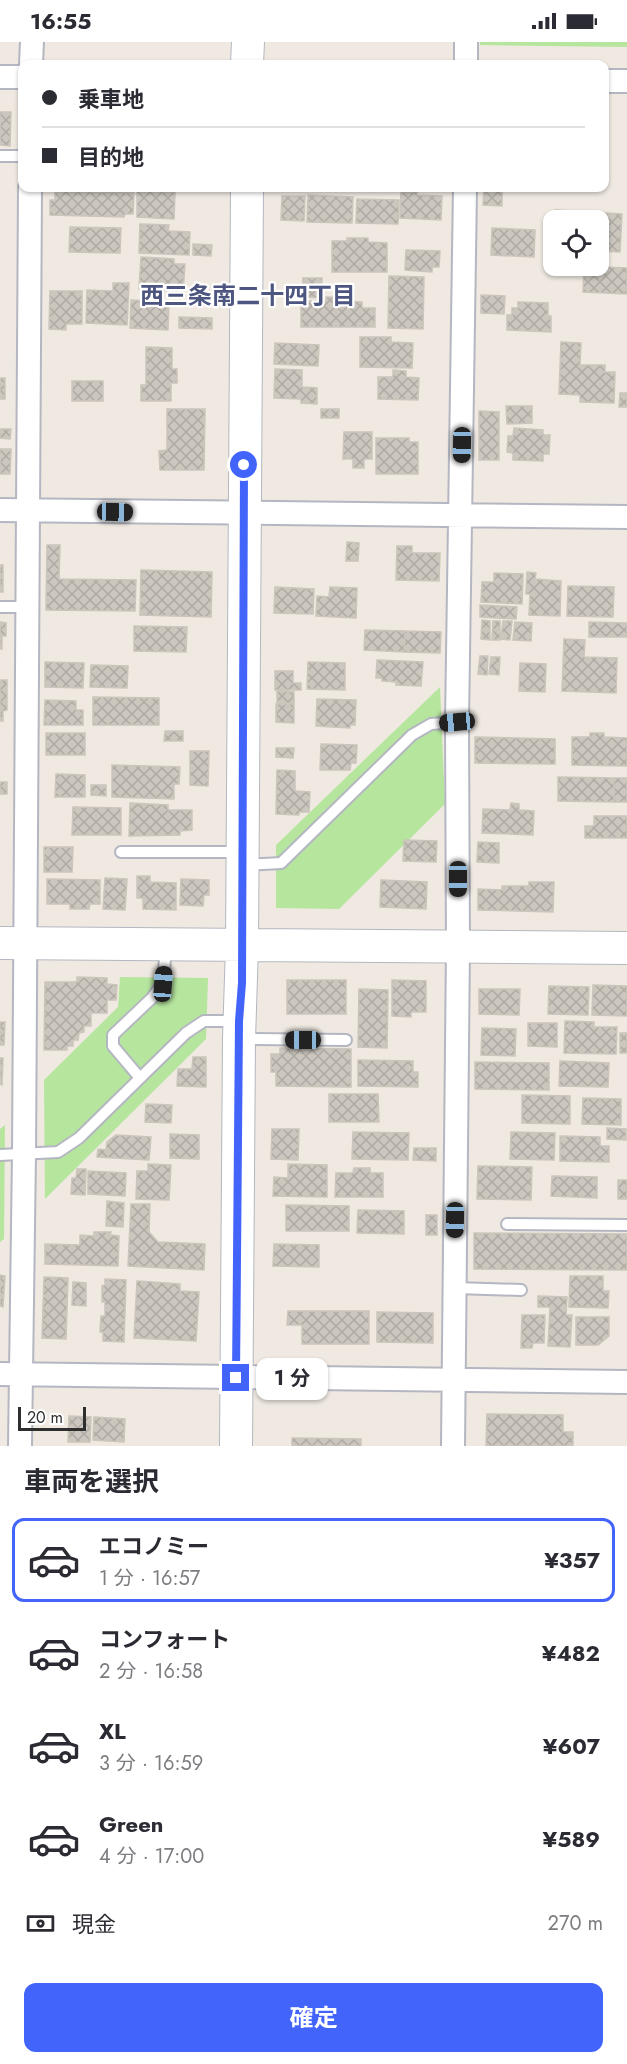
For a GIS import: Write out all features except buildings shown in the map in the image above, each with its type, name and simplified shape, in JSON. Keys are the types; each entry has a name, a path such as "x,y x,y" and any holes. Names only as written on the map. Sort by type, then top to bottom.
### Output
{"street":[{"path":"32,42 32,60"},
{"path":"247,60 248,42"},
{"path":"466,42 466,60"},
{"path":"0,77 18,77"},
{"path":"609,81 627,81"},
{"path":"20,1446 10,1374 24,1154 13,943 27,607 30,192"},
{"path":"236,1446 239,1030 243,858 246,192"},
{"path":"453,1446 458,947 457,722 465,192"},
{"path":"0,510 627,517"},
{"path":"13,943 627,948"},
{"path":"10,1374 627,1382"}],"lane":[{"path":"0,156 18,156"},
{"path":"0,607 27,607"},
{"path":"121,852 281,862 412,735 432,724 457,722"},
{"path":"140,1078 113,1046 113,1035 153,998 163,984 166,946"},
{"path":"0,1155 58,1152 79,1138 186,1033 204,1021 239,1030 346,1040"},
{"path":"507,1224 627,1225"},
{"path":"455,1288 521,1290"}],"green space":[{"path":"480,42 627,42 627,47 480,45"},
{"path":"440,687 445,804 339,909 276,908 276,845"},
{"path":"120,977 208,978 206,1039 45,1199 44,1080 118,1007"},
{"path":"5,1125 4,1239 0,1242 0,1129"}],"district":[{"name":"西三条南二十四丁目","path":"248,296"}],"route":[{"path":"236,1378 239,1021 242,983 244,465"}]}
